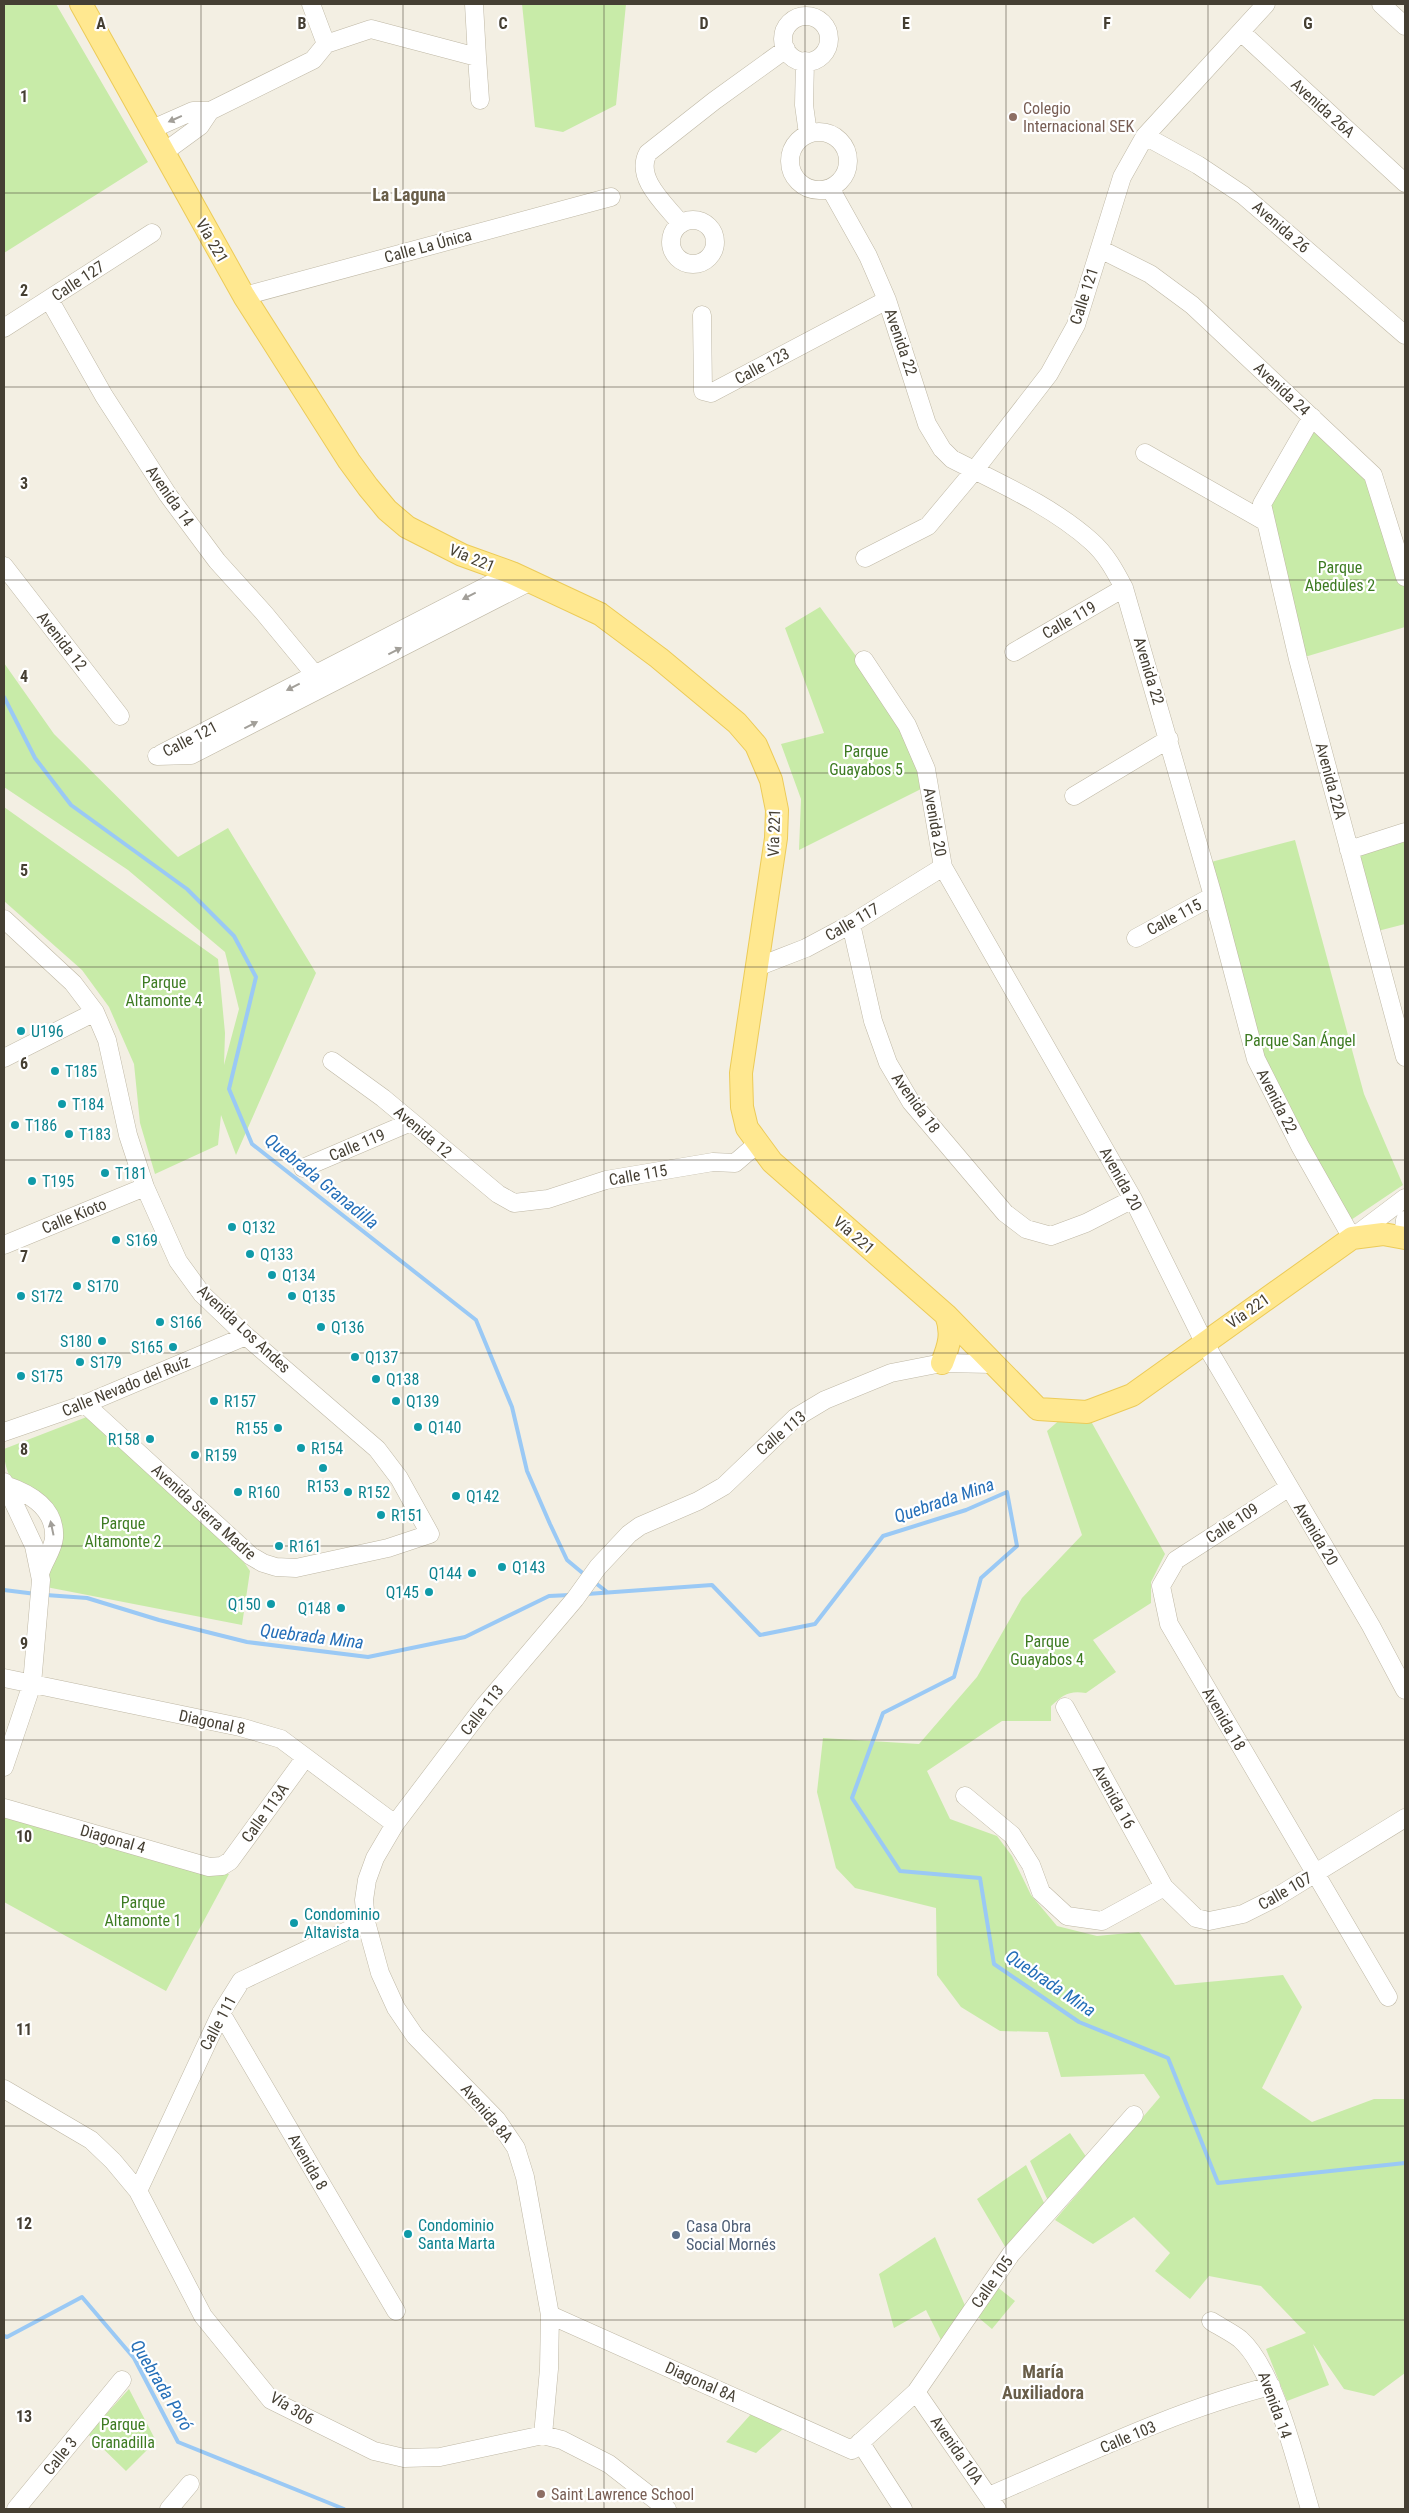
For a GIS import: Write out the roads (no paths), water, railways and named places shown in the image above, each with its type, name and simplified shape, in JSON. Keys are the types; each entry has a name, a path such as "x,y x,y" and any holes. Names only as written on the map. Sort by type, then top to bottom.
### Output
{"main road":[{"name":"Vía 221","path":"81,4 162,153 244,296 349,461 387,510 407,527 454,551 521,577 600,614 659,658 737,723 756,745 771,780 777,810 776,838 741,1073 742,1107 747,1128 772,1162 946,1315 1038,1409 1087,1412 1132,1395 1352,1238 1405,1232"},
{"path":"942,1363 950,1342 951,1328 946,1315"}],"street":[{"path":"311,4 326,44"},
{"path":"474,4 480,100"},
{"name":"Calle 121","path":"865,558 928,526 974,471 1049,374 1076,325 1122,177 1145,136 1266,4"},
{"path":"1382,4 1405,26"},
{"path":"815,10 825,25 829,39 828,46 819,58 805,61 798,60 786,49 784,32 789,24 815,10"},
{"path":"150,130 193,111 210,110 313,60 326,44 371,29 477,57"},
{"name":"Avenida 26A","path":"1241,32 1405,183"},
{"path":"681,224 651,186 644,173 644,160 648,153 786,49"},
{"path":"805,61 804,105 808,134"},
{"path":"162,153 200,126 210,110"},
{"path":"819,132 830,134 840,140 846,150 848,161 846,172 839,182 830,188 819,190 808,187 798,181 792,172 790,160 792,149 799,140 808,134 819,132"},
{"name":"Avenida 26","path":"1145,136 1198,165 1243,195 1405,335"},
{"name":"Avenida 22","path":"830,188 868,256 887,300 933,436 952,459 1046,508 1092,541 1110,562 1124,588 1169,739 1256,1059 1296,1139 1352,1238"},
{"name":"Calle La Única","path":"244,296 611,197"},
{"name":"Calle 127","path":"4,328 152,233"},
{"name":"Avenida 24","path":"1100,249 1150,274 1192,305 1373,475 1402,550 1405,577"},
{"name":"Avenida 14","path":"49,299 104,396 168,495 217,562 264,612 316,676"},
{"name":"Calle 123","path":"702,315 703,391 711,393 887,300"},
{"name":"Avenida 22A","path":"1312,417 1262,504 1296,650 1405,1057"},
{"path":"1145,453 1266,522"},
{"name":"Avenida 12","path":"4,566 120,716"},
{"name":"Calle 121","path":"521,577 191,755 157,756 316,676 521,577"},
{"name":"Calle 119","path":"1014,652 1124,588"},
{"name":"Avenida 20","path":"864,660 907,725 926,769 943,867 1133,1200 1204,1342 1288,1488 1371,1626 1405,1690"},
{"path":"1074,796 1169,739"},
{"path":"1349,850 1405,832"},
{"name":"Calle 117","path":"757,967 806,948 851,924 943,867"},
{"name":"Calle 115","path":"1136,938 1213,896"},
{"name":"Avenida Los Andes","path":"4,919 73,983 95,1012 107,1040 128,1135 145,1187 178,1261 202,1294 246,1336 377,1449 399,1478 430,1534"},
{"name":"Avenida 18","path":"851,924 873,1021 888,1063 911,1102 1005,1213 1026,1229 1050,1236 1086,1223 1133,1200"},
{"path":"4,1058 95,1012"},
{"name":"Avenida 12","path":"332,1061 411,1122 498,1194 514,1203"},
{"name":"Calle 119","path":"303,1168 411,1122"},
{"name":"Calle 115","path":"514,1203 548,1199 606,1180 714,1162 735,1163 757,1144"},
{"name":"Calle Kioto","path":"4,1245 145,1187"},
{"path":"1352,1238 1405,1198"},
{"name":"Calle Nevado del Ruíz","path":"4,1432 85,1404 246,1336"},
{"name":"Calle 113","path":"395,1824 485,1705 574,1599 598,1567 629,1534 640,1526 698,1501 724,1486 772,1439 802,1414 825,1400 891,1373 942,1363 993,1364"},
{"name":"Avenida Sierra Madre","path":"85,1404 251,1556 263,1563 296,1568 388,1548 430,1534"},
{"name":"Calle 109","path":"1176,1560 1288,1488"},
{"path":"4,1767 32,1684 39,1622 40,1577 54,1538 48,1515 38,1501 27,1493 7,1489 18,1526 40,1577"},
{"name":"Avenida 18","path":"1176,1560 1160,1586 1169,1624 1314,1874 1388,1997"},
{"name":"Diagonal 8","path":"4,1678 240,1727 281,1739 395,1824"},
{"name":"Avenida 16","path":"1065,1707 1164,1887"},
{"name":"Calle 113A","path":"222,1866 230,1860 305,1758"},
{"path":"966,1796 1012,1835 1031,1865 1041,1892 1067,1916 1102,1921 1164,1887"},
{"name":"Diagonal 4","path":"4,1808 209,1867 222,1866"},
{"name":"Calle 107","path":"1164,1887 1196,1918 1209,1921 1243,1914 1314,1874 1405,1818"},
{"name":"Avenida 8A","path":"395,1824 374,1858 367,1880 364,1900 366,1922 380,1973 396,2008 415,2036 497,2120 516,2148 525,2177 550,2316 549,2369 543,2435"},
{"name":"Calle 111","path":"138,2191 221,2013 242,1981 366,1922"},
{"name":"Avenida 8","path":"221,2013 396,2311"},
{"name":"Vía 306","path":"4,2089 91,2140 113,2161 138,2191 202,2316 271,2400 374,2451 404,2458 440,2457 543,2435 562,2440 609,2464 667,2509"},
{"name":"Calle 105","path":"856,2446 916,2392 1011,2254 1134,2115"},
{"name":"Diagonal 8A","path":"550,2316 856,2446"},
{"name":"Avenida 14","path":"1210,2320 1240,2339 1258,2361 1271,2386 1310,2509"},
{"name":"Calle 3","path":"16,2509 122,2380"},
{"name":"Calle 103","path":"993,2502 1179,2416 1230,2396 1271,2386"},
{"name":"Avenida 10A","path":"916,2392 993,2502"},
{"path":"856,2446 904,2509"},
{"path":"169,2509 190,2484"},
{"path":"4,2505 8,2509"}],"waterway":[{"name":"Quebrada Granadilla","path":"4,697 35,758 71,805 187,889 234,936 256,977 229,1089 252,1144 476,1320 512,1407 527,1471 567,1560 585,1575"},
{"name":"Quebrada Mina","path":"587,1594 712,1585 760,1635 815,1624 883,1536 966,1510 1007,1492 1017,1546 981,1578 954,1677 883,1713 852,1798 900,1871 980,1878 994,1964 1079,2022 1168,2058 1218,2183 1405,2163"},
{"name":"Quebrada Granadilla","path":"593,1581 607,1592"},
{"name":"Quebrada Mina","path":"4,1590 36,1594"},
{"name":"Quebrada Mina","path":"46,1595 87,1598 159,1620 247,1642 368,1657 465,1637 549,1596 570,1595"},
{"name":"Quebrada Poró","path":"4,2336 7,2337 82,2297 134,2358 178,2442 344,2509"}],"place":[{"name":"Colegio Internacional SEK","path":"1013,117"},
{"name":"U196","path":"21,1031"},
{"name":"T185","path":"55,1071"},
{"name":"T184","path":"62,1104"},
{"name":"T186","path":"15,1125"},
{"name":"T183","path":"69,1134"},
{"name":"T181","path":"105,1173"},
{"name":"T195","path":"32,1181"},
{"name":"Q132","path":"232,1227"},
{"name":"S169","path":"116,1240"},
{"name":"Q133","path":"250,1254"},
{"name":"Q134","path":"272,1275"},
{"name":"S170","path":"77,1286"},
{"name":"S172","path":"21,1296"},
{"name":"Q135","path":"292,1296"},
{"name":"S166","path":"160,1322"},
{"name":"Q136","path":"321,1327"},
{"name":"S180","path":"102,1341"},
{"name":"S165","path":"173,1347"},
{"name":"Q137","path":"355,1357"},
{"name":"S179","path":"80,1362"},
{"name":"S175","path":"21,1376"},
{"name":"Q138","path":"376,1379"},
{"name":"R157","path":"214,1401"},
{"name":"Q139","path":"396,1401"},
{"name":"Q140","path":"418,1427"},
{"name":"R155","path":"278,1428"},
{"name":"R158","path":"150,1439"},
{"name":"R154","path":"301,1448"},
{"name":"R159","path":"195,1455"},
{"name":"R153","path":"323,1468"},
{"name":"R160","path":"238,1492"},
{"name":"R152","path":"348,1492"},
{"name":"Q142","path":"456,1496"},
{"name":"R151","path":"381,1515"},
{"name":"R161","path":"279,1546"},
{"name":"Q143","path":"502,1567"},
{"name":"Q144","path":"472,1573"},
{"name":"Q145","path":"429,1592"},
{"name":"Q150","path":"271,1604"},
{"name":"Q148","path":"341,1608"},
{"name":"Condominio Altavista","path":"294,1923"},
{"name":"Condominio Santa Marta","path":"408,2234"},
{"name":"Casa Obra Social Mornés","path":"676,2235"},
{"name":"Saint Lawrence School","path":"541,2494"}],"district":[{"name":"La Laguna","path":"409,194"},
{"name":"María Auxiliadora","path":"1043,2381"}],"park label":[{"name":"Parque Abedules 2","path":"1340,576"},
{"name":"Parque Guayabos 5","path":"866,760"},
{"name":"Parque Altamonte 4","path":"164,991"},
{"name":"Parque San Ángel","path":"1300,1040"},
{"name":"Parque Altamonte 2","path":"123,1532"},
{"name":"Parque Guayabos 4","path":"1047,1650"},
{"name":"Parque Altamonte 1","path":"143,1911"},
{"name":"Parque Granadilla","path":"123,2433"}]}
